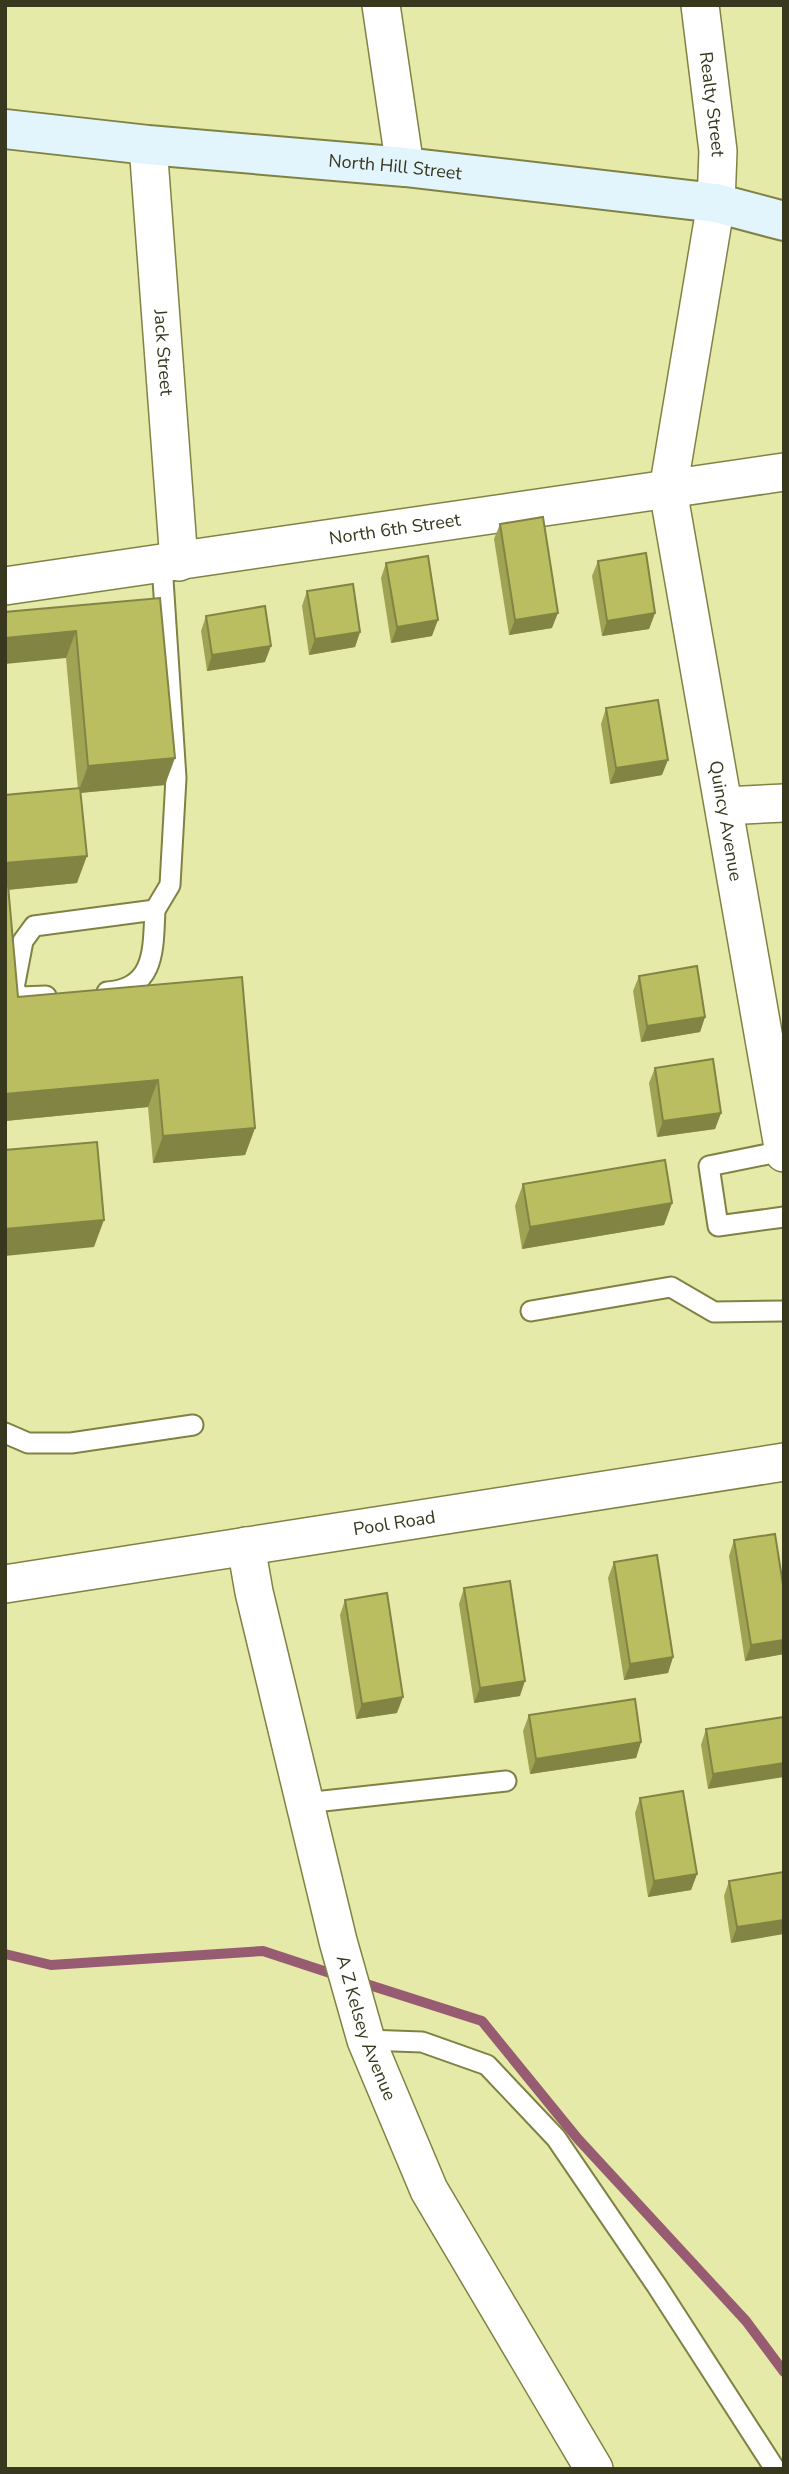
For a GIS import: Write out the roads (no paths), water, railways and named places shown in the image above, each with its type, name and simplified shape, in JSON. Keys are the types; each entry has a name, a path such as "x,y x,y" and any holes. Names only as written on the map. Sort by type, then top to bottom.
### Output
{"street":[{"path":"381,5 404,167"},
{"name":"Realty Street","path":"668,490 716,203 718,150 700,5"},
{"name":"North Hill Street","path":"5,129 148,145 404,167 716,203 784,221"},
{"name":"Jack Street","path":"148,145 170,563"},
{"name":"North 6th Street","path":"5,586 784,472"},
{"name":"Quincy Avenue","path":"668,490 784,1152"},
{"path":"724,806 784,803"},
{"name":"Pool Road","path":"5,1584 784,1462"},
{"name":"A Z Kelsey Avenue","path":"246,1546 254,1592 338,1941 366,2040 429,2190 594,2469"}],"lane":[{"path":"85,993 124,991 139,983 153,955 155,910 170,885 176,778 170,563"},
{"path":"59,995 20,997 15,988 23,941 34,926 155,910"},
{"path":"784,1152 709,1166 718,1226 784,1217"},
{"path":"531,1311 671,1287 714,1312 784,1311"},
{"path":"5,1433 28,1443 71,1443 193,1424"},
{"path":"305,1803 506,1781"},
{"path":"366,2040 422,2042 487,2065 496,2074 556,2138 657,2286 775,2469"}],"waterway":[{"path":"5,1954 51,1965 263,1951 339,1976"},
{"path":"360,1982 482,2021 578,2139 746,2321 784,2372"}]}
